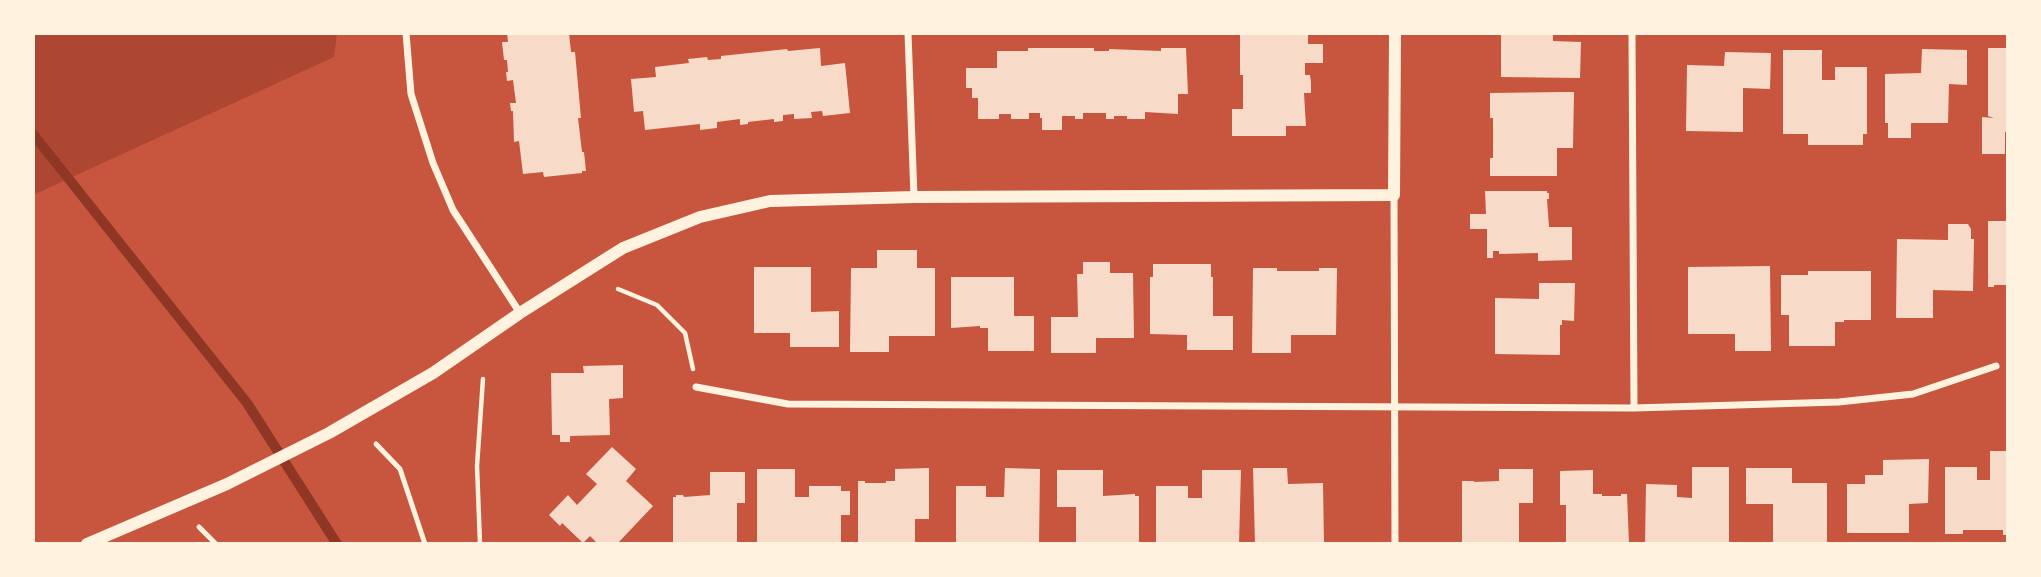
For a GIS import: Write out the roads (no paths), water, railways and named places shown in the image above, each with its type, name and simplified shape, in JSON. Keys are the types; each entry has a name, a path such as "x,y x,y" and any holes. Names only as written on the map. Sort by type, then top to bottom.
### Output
{"street":[{"path":"406,33 411,94 433,163 453,210 520,313"},
{"path":"908,33 914,197"},
{"path":"1395,33 1395,544"},
{"path":"1632,33 1634,408"},
{"path":"87,544 227,484 330,433 433,373 520,313 623,248 701,217 770,201 914,197 1394,195"},
{"path":"696,387 788,404 1634,408 1839,401 1913,394 1996,366"}],"lane":[{"path":"376,444 400,469 425,544"},
{"path":"199,527 216,544"}],"waterway":[{"path":"33,134 247,403 337,544"}]}
